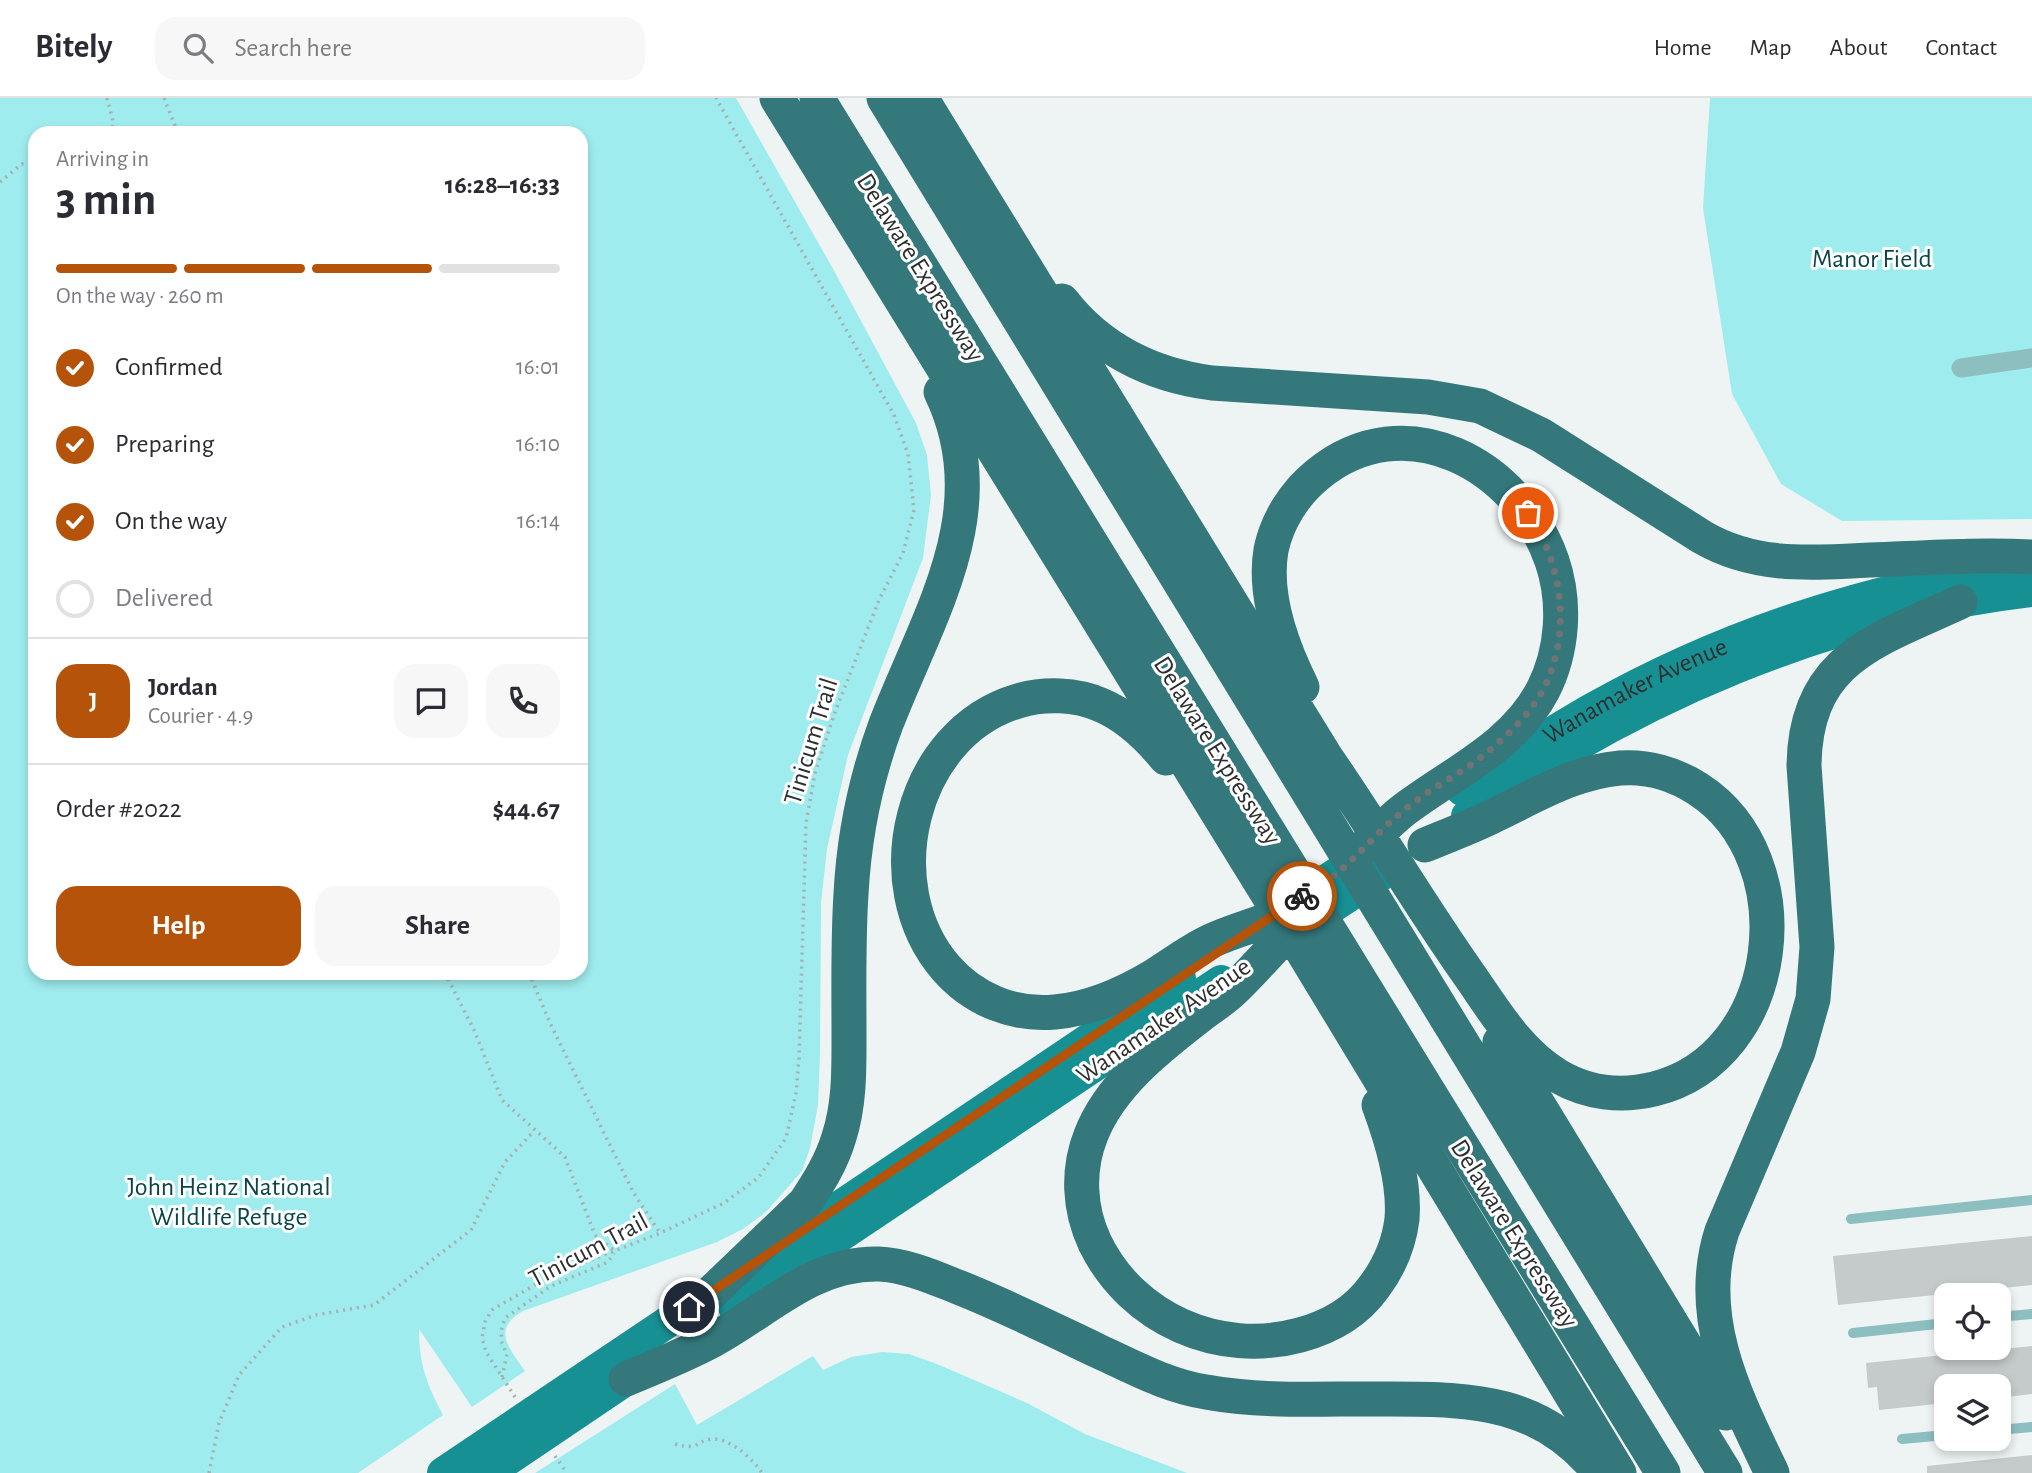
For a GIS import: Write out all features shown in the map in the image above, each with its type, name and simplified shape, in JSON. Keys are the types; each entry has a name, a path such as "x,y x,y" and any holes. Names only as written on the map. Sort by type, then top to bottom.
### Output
{"highway":[{"path":"777,98 1619,1473"},
{"name":"Delaware Expressway","path":"817,98 1663,1473"},
{"name":"Delaware Expressway","path":"884,98 1725,1473"},
{"path":"922,98 1325,756 1437,929 1519,1044 1559,1076 1580,1086 1608,1093 1634,1093 1670,1085 1711,1060 1737,1028 1753,1000 1763,971 1768,940 1762,883 1753,856 1740,832 1723,810 1703,792 1682,780 1661,772 1622,768 1585,775 1541,791 1494,816 1413,826"},
{"path":"994,217 1077,320 1091,333 1132,361 1163,373 1212,383 1428,397 1480,406 1541,435 1716,546 1759,559 1808,563 1996,555 2032,557"},
{"path":"712,1292 806,1203 827,1168 839,1137 848,1088 851,893 860,822 874,758 950,568 960,529 963,476 951,416 924,358 898,313 879,263"},
{"path":"1339,872 1413,826 1526,715 1536,701 1554,662 1560,628 1554,567 1543,539 1528,513 1507,489 1485,470 1461,456 1425,445 1397,444 1370,448 1324,469 1305,486 1290,505 1278,527 1271,551 1271,598 1283,640 1356,801"},
{"path":"1772,1473 1747,1422 1723,1361 1713,1315 1712,1281 1721,1230 1798,1052 1813,999 1817,938 1804,766 1809,720 1829,678 1860,650 1960,602"},
{"path":"1245,860 1168,760 1131,722 1092,701 1051,696 1026,699 999,707 974,723 952,743 931,773 920,797 912,823 908,863 919,923 939,960 966,988 982,998 1010,1008 1051,1013 1080,1008 1109,999 1139,985 1204,944 1270,932"},
{"path":"1437,929 1481,1012 1763,1473"},
{"path":"1270,932 1230,993 1168,1042 1116,1092 1098,1121 1086,1153 1082,1203 1091,1235 1101,1255 1113,1274 1140,1301 1173,1323 1209,1336 1242,1342 1260,1342 1305,1334 1335,1322 1359,1305 1388,1265 1402,1219 1401,1187 1379,1105 1334,1007"},
{"path":"626,1379 713,1340 816,1276 846,1267 894,1265 984,1297 1142,1372 1202,1392 1269,1398 1454,1399 1502,1407 1548,1427 1573,1445 1600,1473"}],"main road":[{"name":"Wanamaker Avenue","path":"488,1473 1270,932 1413,826 1524,750 1594,708 1718,648 1805,616 1883,594 1979,573 2032,566"},
{"name":"Wanamaker Avenue","path":"1413,826 1545,764 1607,727 1665,698 1762,657 1824,635 1892,616 2032,591"},
{"name":"Wanamaker Avenue","path":"443,1473 712,1292 1270,932 1339,872"}],"street":[{"path":"1961,368 2032,358"}],"lane":[{"path":"1851,1219 2032,1200"},
{"path":"2011,1316 2032,1314"},
{"path":"1853,1333 1934,1324"},
{"path":"2011,1429 2032,1427"},
{"path":"1902,1439 1934,1436"}],"path":[{"path":"107,98 113,126"},
{"path":"164,98 175,126"},
{"name":"Tinicum Trail","path":"615,1251 608,1262 551,1286 505,1318 501,1331 507,1354 502,1377 486,1352 482,1338 485,1322 492,1310 550,1276 660,1233 724,1203 759,1177 786,1138 798,1070 806,823 815,773 835,712 879,600 903,553 914,510 908,454 894,415 716,98"},
{"path":"0,182 22,164 28,164"},
{"path":"449,980 474,1030 502,1100 565,1157 595,1235 615,1251"},
{"path":"532,980 633,1192 660,1233"},
{"path":"209,1473 219,1423 239,1375 282,1327 316,1315 374,1305 471,1230 505,1162 534,1131"},
{"path":"674,1444 690,1448 712,1439 728,1444 755,1463 762,1473"}],"green space":[{"name":"John Heinz National Wildlife Refuge","path":"0,98 736,98 916,423 927,455 931,495 923,558 848,755 827,849 821,903 818,1105 810,1148 802,1171 766,1212 743,1229 717,1242 523,1311 513,1318 505,1332 506,1339 525,1371 472,1407 419,1329 420,1353 425,1374 443,1415 358,1473 0,1473"},
{"name":"Manor Field","path":"1710,98 2032,98 2032,519 1842,521 1781,484 1732,394 1703,208"},
{"path":"882,1352 909,1354 937,1364 1027,1403 1085,1434 1187,1473 535,1473 675,1384 697,1425 813,1356 823,1370 851,1357"}],"building":[{"path":"2032,1236 2032,1285 2011,1287 2011,1283 1934,1283 1934,1295 1838,1305 1833,1256"},
{"path":"2032,1346 2032,1394 2011,1396 2011,1374 1934,1374 1934,1404 1879,1410 1877,1387 1868,1388 1866,1363 1934,1356 1934,1360 2011,1360 2011,1348"},
{"path":"2032,1455 2032,1473 1927,1473 1927,1466"}],"way so far":[{"path":"1302,896 1339,872 1403,810 1488,752 1526,715 1543,690 1558,645 1559,597 1554,567 1543,539 1528,513"}],"route":[{"path":"689,1307 1302,896"}]}
